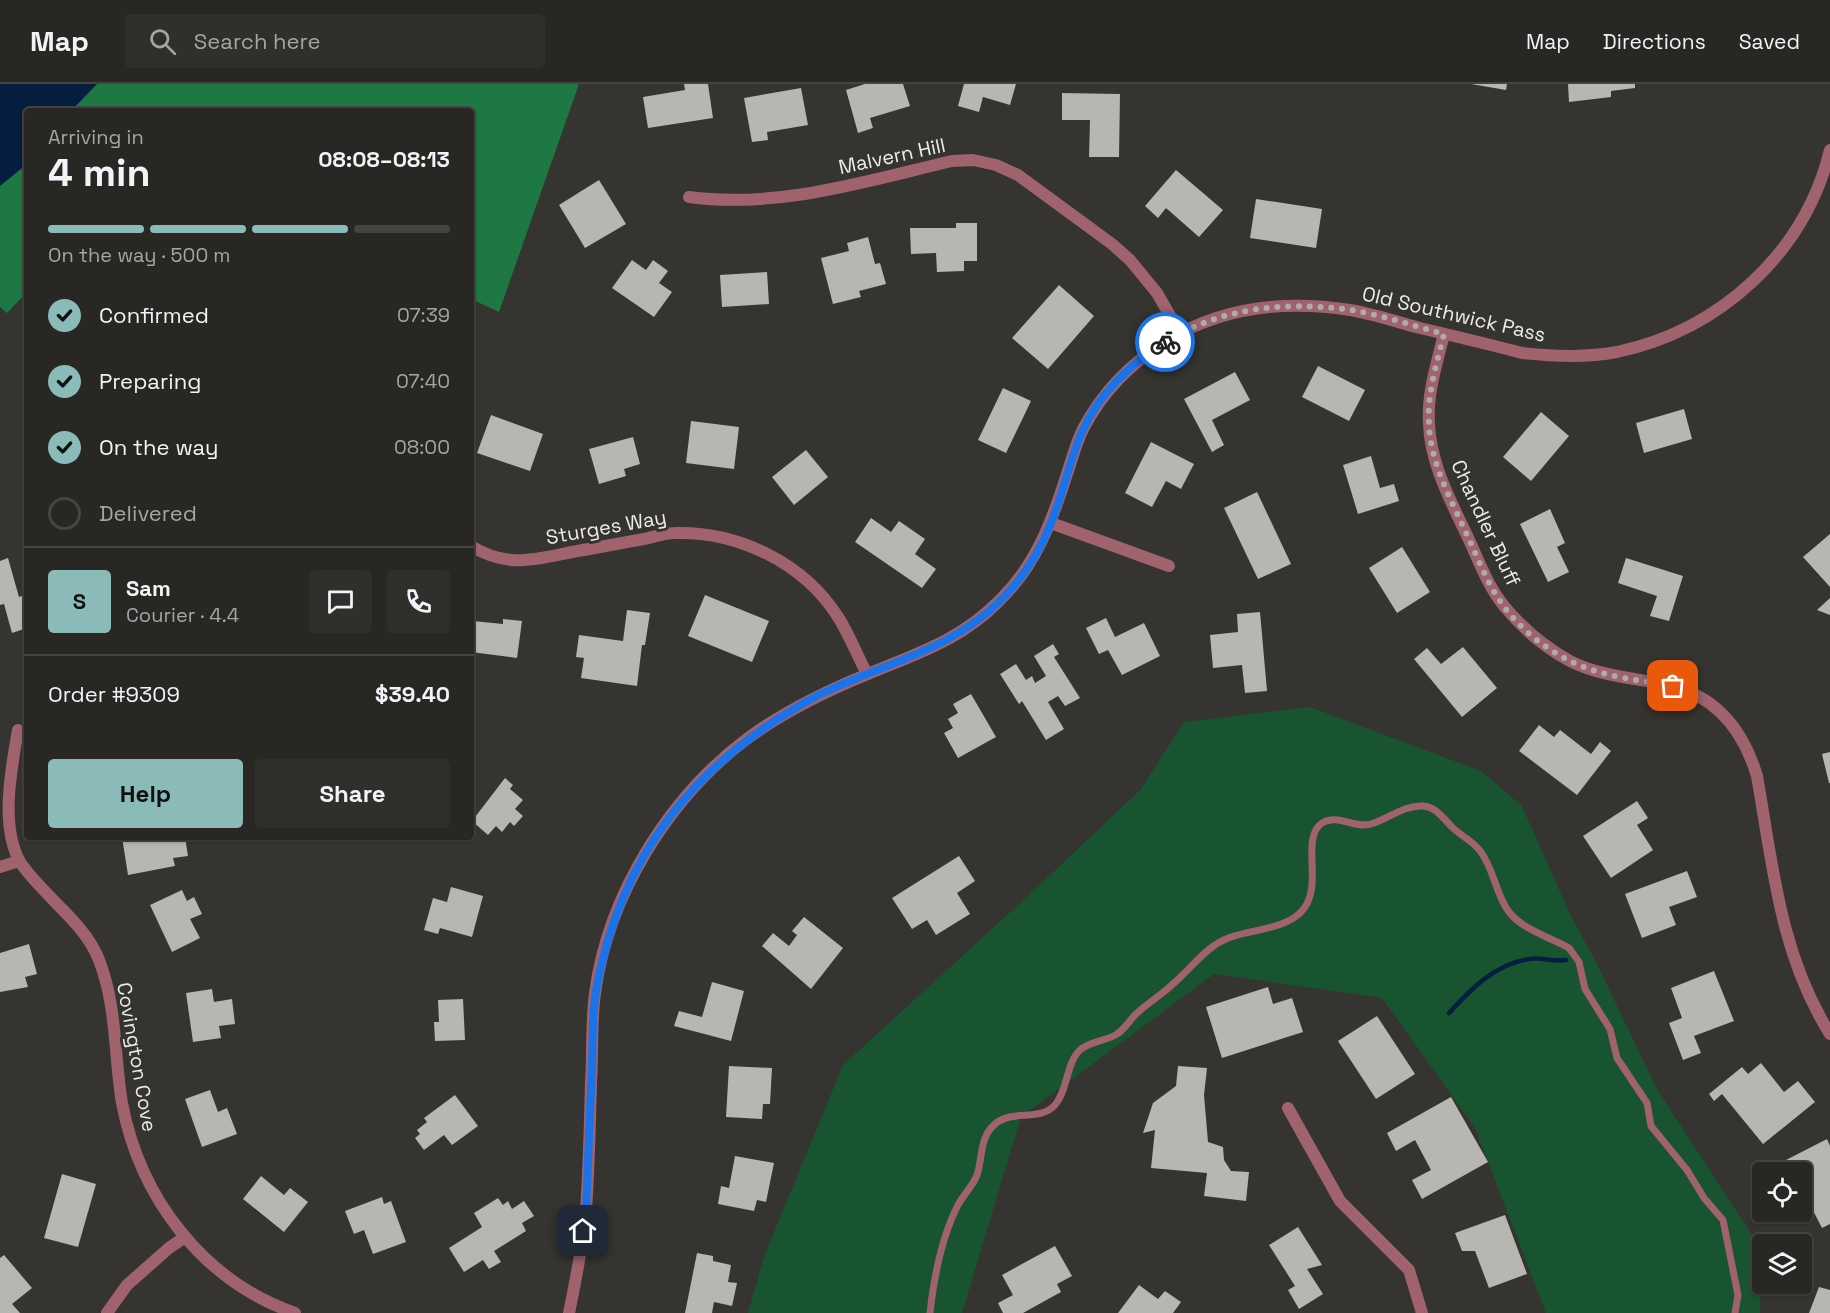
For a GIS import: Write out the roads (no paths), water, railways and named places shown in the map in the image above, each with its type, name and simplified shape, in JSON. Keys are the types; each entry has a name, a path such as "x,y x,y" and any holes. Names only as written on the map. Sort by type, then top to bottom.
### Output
{"street":[{"name":"Old Southwick Pass","path":"569,1313 586,1212 595,993 608,939 628,887 647,851 694,786 716,764 748,738 784,714 819,695 932,648 965,630 1003,598 1022,575 1051,523 1082,431 1099,403 1122,375 1149,351 1205,321 1235,312 1299,305 1352,311 1522,353 1582,356 1615,352 1647,344 1677,333 1706,318 1758,278 1801,223 1815,194 1830,150"},
{"name":"Malvern Hill","path":"689,197 706,199 788,198 952,161 973,160 996,165 1018,175 1112,244 1130,260 1157,293 1180,333"},
{"name":"Chandler Bluff","path":"1444,334 1429,398 1432,449 1443,484 1487,578 1503,605 1533,637 1551,650 1572,662 1608,675 1673,686 1703,699 1731,723 1750,753 1758,776 1782,921 1791,953 1803,983 1830,1034"},
{"path":"1051,523 1169,566"},
{"name":"Sturges Way","path":"474,548 485,555 511,561 546,557 674,533 723,537 753,547 792,568 822,595 838,617 867,674"},
{"name":"Covington Cove","path":"18,730 10,774 6,824 10,843 28,873 78,925 99,959 110,998 122,1101 130,1136 156,1197 185,1238 215,1267 244,1289 295,1313"},
{"path":"0,867 19,861"},
{"path":"1288,1108 1340,1201 1408,1270 1422,1313"},
{"path":"107,1313 127,1285 169,1248 185,1238"}],"lane":[{"path":"930,1313 934,1275 958,1204 977,1176 986,1133 1003,1118 1050,1110 1057,1103 1079,1051 1116,1035 1134,1016 1172,986 1214,946 1236,936 1291,920 1302,912 1312,887 1314,873 1312,840 1319,825 1325,821 1334,820 1359,826 1370,825 1397,812 1419,806 1432,807 1454,829 1473,841 1491,869 1507,910 1520,923 1559,942 1576,954 1585,989 1610,1029 1617,1058 1647,1103 1651,1126 1687,1170 1704,1198 1723,1220 1738,1295 1735,1313"}],"water":[{"path":"0,84 97,84 74,108 24,108 24,166 0,186"}],"waterway":[{"path":"1449,1013 1484,979 1505,966 1529,959 1566,960"}]}
